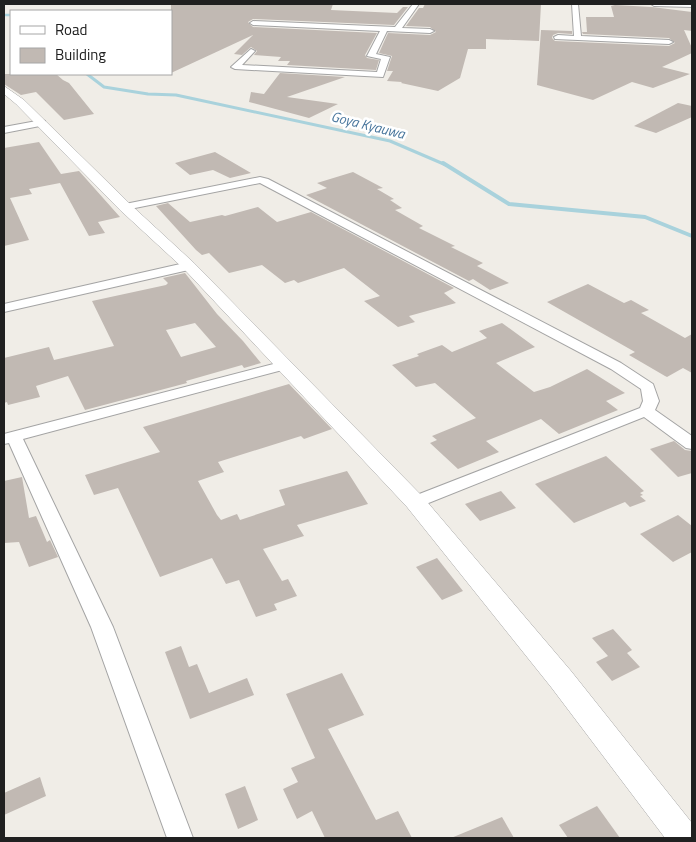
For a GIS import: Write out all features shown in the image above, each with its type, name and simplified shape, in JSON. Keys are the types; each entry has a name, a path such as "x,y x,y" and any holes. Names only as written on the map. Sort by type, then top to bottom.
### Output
{"street":[{"path":"396,30 416,4"},
{"path":"575,4 578,38"},
{"path":"654,4 692,5"},
{"path":"253,23 430,32"},
{"path":"251,52 235,67 380,75 386,57 371,56 385,29"},
{"path":"558,37 669,42"},
{"path":"4,89 42,123 125,207 189,266 286,365 415,502 561,679 684,838"},
{"path":"4,130 42,123"},
{"path":"125,207 252,181 264,181 616,366 648,387 651,400 646,411 415,502"},
{"path":"4,308 189,266"},
{"path":"180,838 102,627 9,438 286,365"},
{"path":"646,411 692,444"}],"building":[{"path":"171,4 333,4 331,10 397,13 403,7 408,7 394,25 253,19 248,22 253,27 377,33 365,55 367,58 379,60 376,70 287,65 290,61 278,61 281,57 254,55 257,51 251,47 242,55 234,54 253,35 172,73"},
{"path":"425,4 541,4 539,41 486,39 486,49 468,49 460,78 438,91 402,82 387,81 393,71 387,71 392,56 379,53 388,33 430,35 436,32 430,27 406,26 419,8 423,8"},
{"path":"611,6 692,12 692,31 684,30 692,48 692,53 662,67 690,74 653,88 632,82 593,100 537,85 541,30 572,31 572,34 558,33 553,35 552,38 555,41 669,46 675,43 669,38 583,34 582,32 587,32 586,17 614,17"},
{"path":"280,73 345,77 287,97 338,104 309,118 249,102 251,92 264,94"},
{"path":"4,74 57,75 69,83 94,114 64,120 36,92 21,95 4,84"},
{"path":"678,103 692,106 692,117 656,133 634,126"},
{"path":"39,142 61,174 79,171 120,217 98,222 105,233 89,236 60,183 29,189 32,194 10,198 29,240 4,246 4,148"},
{"path":"215,152 251,173 230,178 213,170 190,175 175,163"},
{"path":"353,172 383,188 377,189 394,199 390,200 402,208 395,210 423,226 419,228 483,263 477,266 509,283 490,290 473,279 469,281 306,195 327,188 317,183"},
{"path":"168,203 190,222 225,216 258,207 277,222 311,212 454,288 444,293 456,303 409,316 415,322 398,327 364,301 380,296 344,268 298,283 294,280 285,283 262,265 229,273 209,253 202,255 196,250 156,206"},
{"path":"185,273 217,314 261,363 244,368 242,365 186,381 187,383 85,410 68,376 36,386 40,397 8,405 7,402 4,403 4,358 49,347 54,360 114,346 92,301 166,285 168,283 163,278","holes":["195,323 216,347 181,357 166,330"]},
{"path":"588,284 624,303 631,300 649,310 641,313 685,338 692,334 692,373 683,368 667,377 629,355 635,352 547,302"},
{"path":"502,323 535,347 496,363 534,392 550,387 587,369 625,393 606,401 618,410 559,434 541,419 486,441 499,452 458,469 430,443 437,440 432,436 476,418 435,383 416,387 392,365 419,356 417,354 442,345 452,352 487,338 479,331"},
{"path":"289,384 332,429 304,439 301,436 218,462 224,472 198,481 217,515 221,520 237,514 240,520 285,505 279,490 347,471 368,504 297,525 304,536 263,549 282,581 288,579 297,596 274,604 277,610 256,617 239,580 226,584 212,558 160,577 118,488 94,495 85,475 160,452 143,427"},
{"path":"674,441 685,450 692,451 692,473 678,477 650,449"},
{"path":"606,456 644,491 640,493 643,495 640,496 646,501 630,507 625,502 574,523 535,484"},
{"path":"22,477 29,518 36,516 47,542 50,540 58,557 29,567 19,542 4,543 4,481"},
{"path":"501,491 516,508 480,521 465,504"},
{"path":"678,515 692,526 692,552 673,562 640,534"},
{"path":"437,558 463,591 442,600 416,567"},
{"path":"613,629 632,650 627,653 640,667 612,681 596,662 608,656 592,638"},
{"path":"181,646 189,667 197,664 209,693 247,678 254,695 190,719 165,652"},
{"path":"342,673 364,715 328,729 376,820 398,811 412,838 325,838 312,811 297,819 283,789 298,782 291,768 315,758 286,694"},
{"path":"40,777 46,796 4,815 4,793"},
{"path":"245,786 258,820 238,829 225,794"},
{"path":"597,806 620,838 568,838 559,825"},
{"path":"502,817 514,838 451,838"}],"waterway":[{"name":"Goya Kyauwa","path":"4,15 10,15"},
{"name":"Goya Kyauwa","path":"88,75 104,87 148,94 176,95 390,141 446,165"},
{"name":"Goya Kyauwa","path":"443,163 509,204 645,217 692,236"}]}
